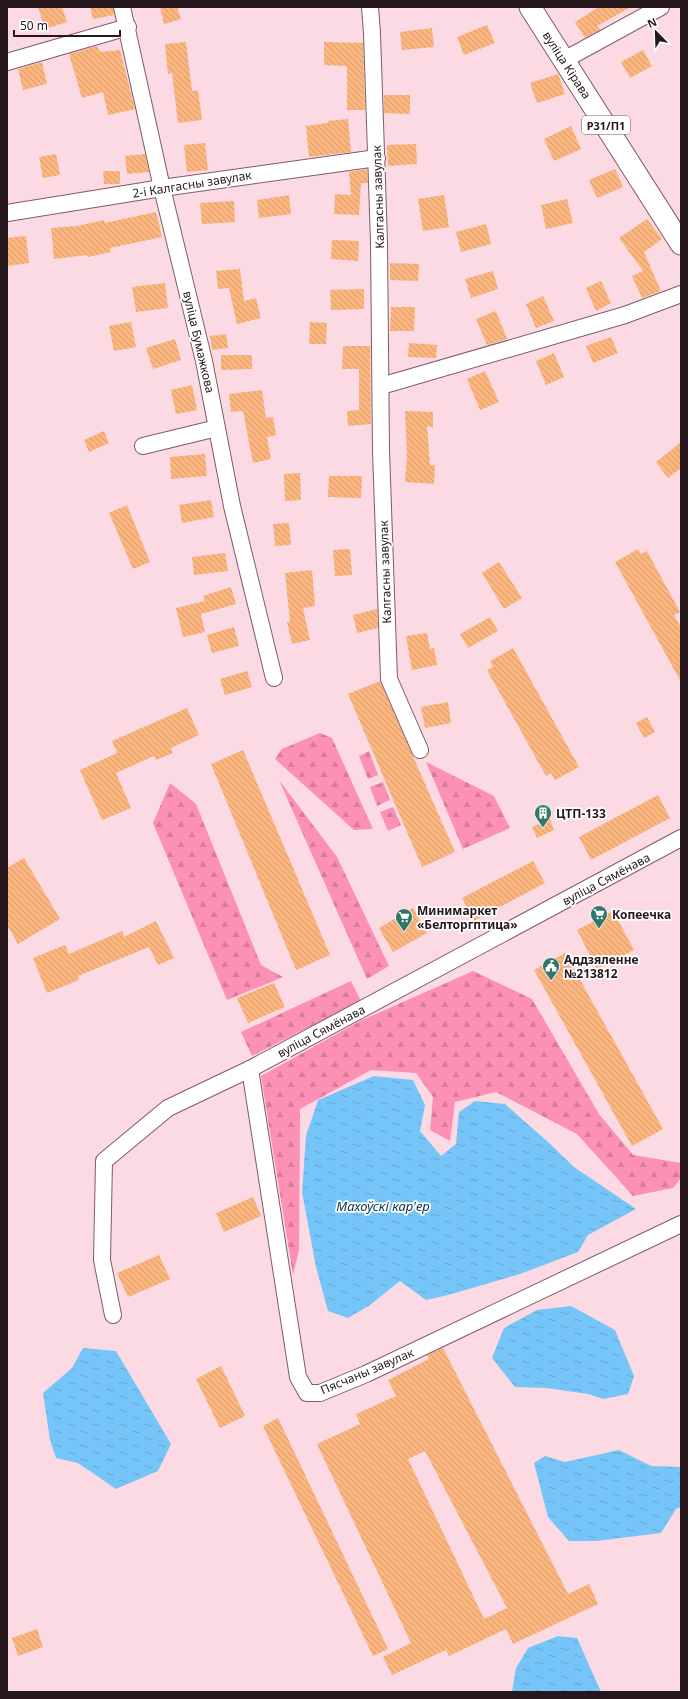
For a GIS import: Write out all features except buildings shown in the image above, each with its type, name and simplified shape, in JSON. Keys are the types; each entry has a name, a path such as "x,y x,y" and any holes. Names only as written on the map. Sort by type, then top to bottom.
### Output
{"main road":[{"name":"вуліца Кірава","path":"530,7 681,244"}],"street":[{"name":"вуліца Бумажкова","path":"122,7 128,27 162,188 204,361 232,506 274,678"},
{"name":"Калгасны завулак","path":"370,7 377,158 381,451 389,679 420,750"},
{"path":"564,60 660,7"},
{"path":"7,62 128,27"},
{"name":"2-і Калгасны завулак","path":"7,212 162,188 377,158"},
{"path":"381,386 625,315 681,294"},
{"path":"143,446 217,428"},
{"name":"вуліца Сямёнава","path":"113,1315 102,1260 104,1161 168,1108 250,1069 681,838"},
{"name":"Пясчаны завулак","path":"250,1069 298,1377 307,1393 320,1393 366,1374 681,1224"}],"green space":[{"path":"320,733 332,738 373,829 354,830 275,759 282,749"},
{"path":"369,751 378,775 368,779 359,756"},
{"path":"426,762 494,796 510,828 463,849"},
{"path":"279,780 337,857 389,966 367,979"},
{"path":"383,782 390,800 377,806 370,787"},
{"path":"170,783 196,804 261,965 283,977 227,1000 153,823"},
{"path":"393,807 401,825 388,831 380,812"},
{"path":"473,971 532,999 599,1114 633,1155 681,1163 681,1178 673,1188 633,1196 577,1134 496,1092 455,1102 450,1141 430,1130 433,1097 416,1073 371,1070 300,1109 299,1250 293,1275 261,1076 360,1021"},
{"path":"351,981 361,1001 252,1056 241,1032"}],"water":[{"name":"Махоўскі кар'ер","path":"374,1076 413,1080 425,1105 420,1131 441,1156 456,1144 459,1112 475,1101 505,1104 574,1167 636,1209 588,1235 578,1252 520,1274 426,1300 400,1281 370,1305 348,1318 328,1311 316,1267 302,1192 306,1136 318,1100"},
{"path":"571,1306 615,1330 634,1376 628,1394 603,1399 588,1394 547,1388 515,1387 492,1358 504,1328 537,1310"},
{"path":"83,1348 116,1351 171,1444 158,1471 116,1489 78,1463 56,1458 50,1440 43,1393 72,1368"},
{"path":"619,1450 651,1466 681,1467 681,1507 676,1509 661,1533 596,1541 569,1541 548,1517 534,1463 545,1456 565,1462"},
{"path":"558,1636 577,1638 601,1692 512,1692 516,1668 528,1648"}],"place":[{"name":"ЦТП-133","path":"543,828"},
{"name":"Копеечка","path":"599,929"},
{"name":"Минимаркет «Белторгптица»","path":"404,932"},
{"name":"Аддзяленне №213812","path":"551,981"}]}
